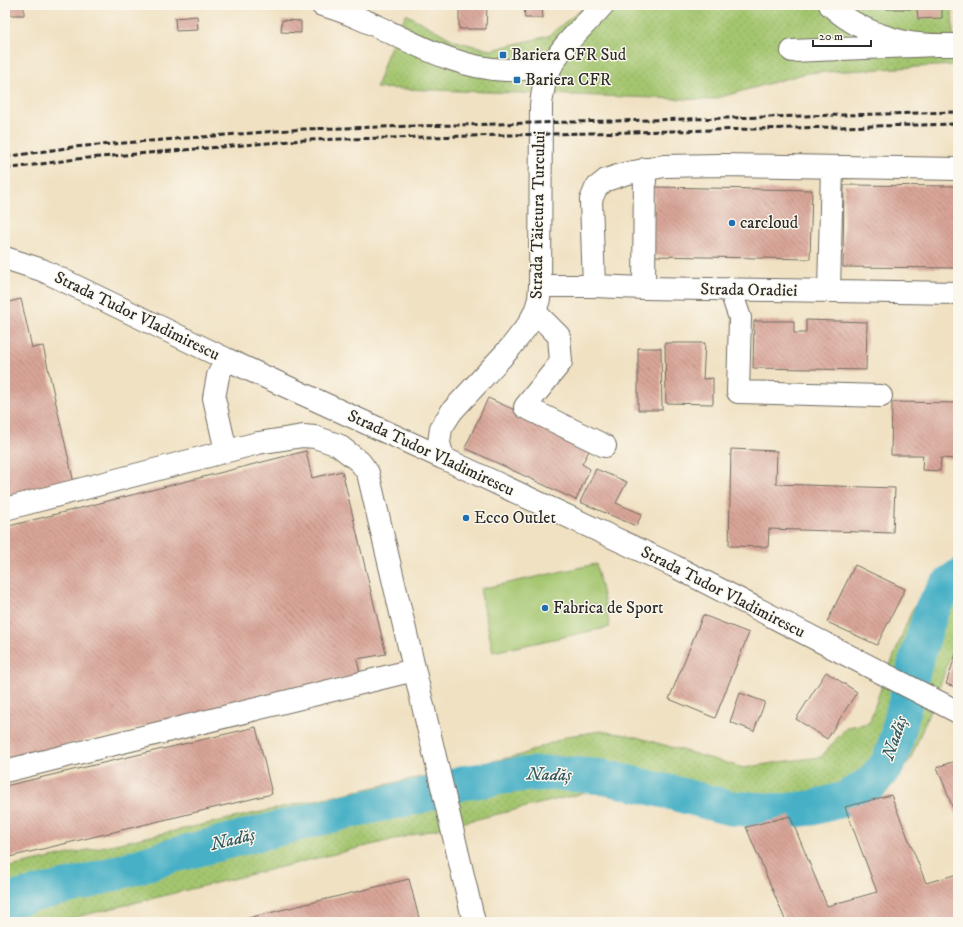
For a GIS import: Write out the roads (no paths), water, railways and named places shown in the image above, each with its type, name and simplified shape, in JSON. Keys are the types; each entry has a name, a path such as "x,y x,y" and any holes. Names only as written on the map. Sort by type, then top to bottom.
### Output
{"street":[{"name":"Strada Tăietura Turcului","path":"443,458 439,443 440,428 452,411 511,347 528,325 535,312 539,299 540,286 541,105 546,80 552,65 560,52 603,5"},
{"path":"830,5 850,20 867,30 905,42 948,45"},
{"path":"326,6 375,24 455,61 507,70 552,65"},
{"path":"792,51 948,45"},
{"path":"594,286 591,200 596,188 606,180 624,174 664,166 720,165 958,169"},
{"path":"829,291 832,167"},
{"path":"644,288 645,169"},
{"name":"Strada Tudor Vladimirescu","path":"5,258 42,270 226,359 674,566 958,712"},
{"name":"Strada Oradiei","path":"540,286 958,293"},
{"path":"730,289 740,318 738,392 881,396"},
{"path":"535,312 559,336 561,362 525,407 605,446"},
{"path":"226,359 218,376 214,398 226,451"},
{"path":"5,509 258,442 304,436 315,437 338,445 360,462 368,473 432,750 474,922"},
{"path":"5,771 414,670"}],"waterway":[{"name":"Nadăș","path":"5,901 87,882 171,856 341,813 420,796 462,783 518,775 557,773 604,777 730,808 782,811 812,808 845,799 871,783 887,765 894,748 915,664 932,609 946,587 958,577"}],"railway":[{"path":"5,157 73,147 303,129 958,112"},
{"path":"5,169 76,159 305,140 958,124"}],"place":[{"name":"Bariera CFR Sud","path":"503,55"},
{"name":"Bariera CFR","path":"517,80"},
{"name":"carcloud","path":"732,223"},
{"name":"Ecco Outlet","path":"466,518"},
{"name":"Fabrica de Sport","path":"545,608"}]}
